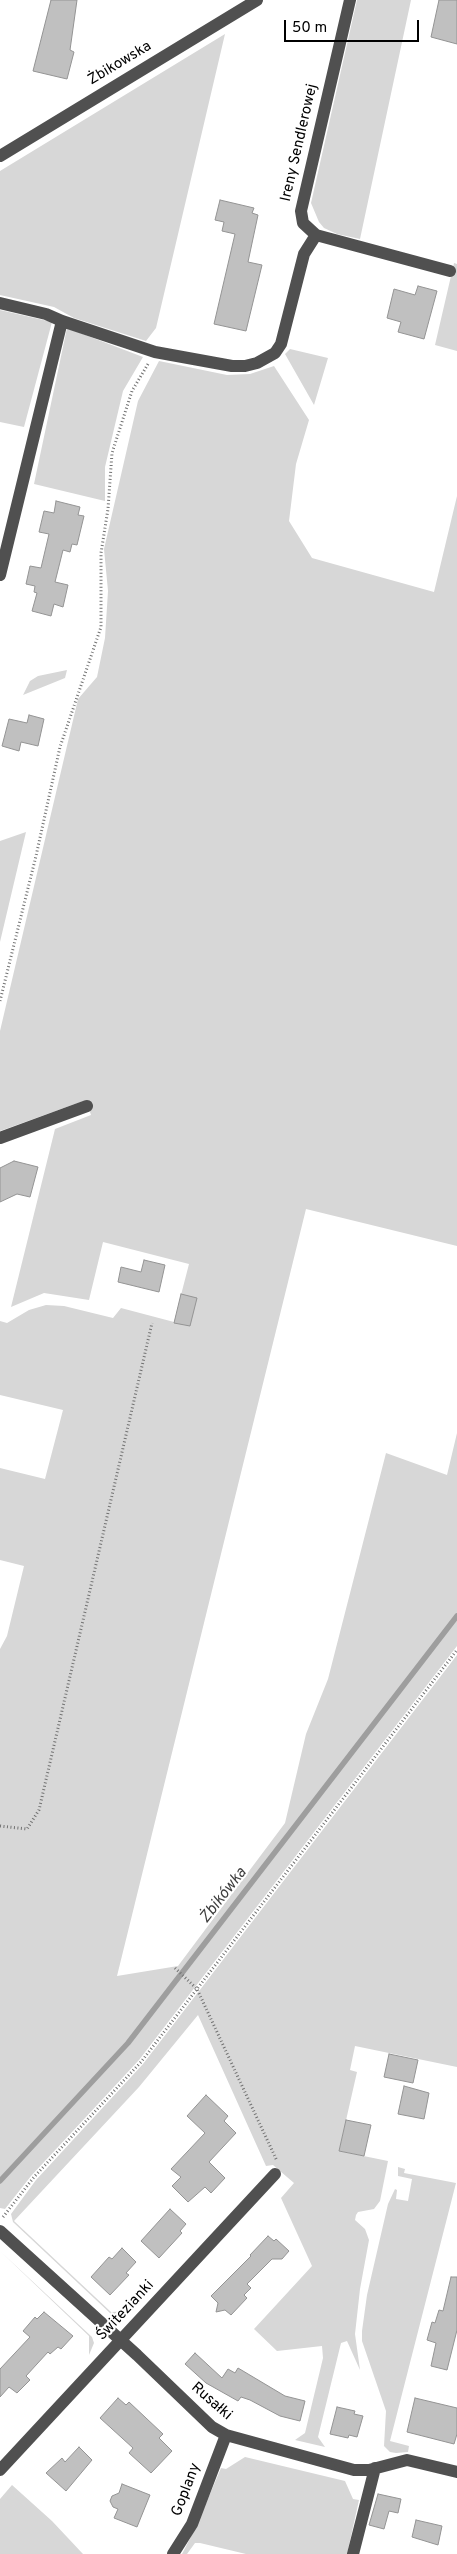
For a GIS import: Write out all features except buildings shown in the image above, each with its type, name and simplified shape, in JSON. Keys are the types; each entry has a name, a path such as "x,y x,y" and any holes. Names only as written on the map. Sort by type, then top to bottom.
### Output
{"street":[{"name":"Żbikowska","path":"0,156 257,0"},
{"name":"Ireny Sendlerowej","path":"316,235 304,223 301,211 350,0"},
{"path":"0,303 46,314 62,322 155,352 232,366 245,366 266,360 274,354 281,344 304,254 316,235 450,271"},
{"path":"0,575 62,322"},
{"path":"0,1138 87,1106"},
{"name":"Świtezianki","path":"0,2470 275,2174"},
{"name":"Rusałki","path":"0,2231 212,2427 226,2435 354,2470 375,2468 407,2460 457,2472"},
{"name":"Goplany","path":"173,2554 192,2524 226,2435"},
{"path":"353,2554 375,2468"}],"path":[{"path":"0,1001 36,856 60,747 101,627 101,553 108,509 112,453 132,391 155,352"},
{"path":"0,1826 27,1829 39,1810 152,1323"},
{"path":"3,2218 34,2177 141,2062 457,1650"},
{"path":"175,1968 188,1978 197,1989 240,2084 278,2158 275,2174"}],"shaded area":[{"path":"357,0 411,0 360,239 337,234 324,228 319,222 311,203"},
{"path":"225,34 156,328 146,341 74,318 54,307 0,295 0,171"},
{"path":"454,263 457,264 457,351 435,345"},
{"path":"0,310 52,322 24,427 0,422"},
{"path":"67,328 143,357 123,391 105,467 105,501 34,484"},
{"path":"290,349 328,358 314,405 285,354"},
{"path":"159,361 227,375 250,374 274,366 309,420 296,464 289,521 312,558 434,592 457,496 457,1246 306,1209 117,1976 178,1966 285,1823 306,1734 328,1679 386,1453 447,1475 457,1433 457,1646 139,2060 31,2176 5,2209 0,2208 0,1649 7,1636 24,1566 0,1560 0,1468 45,1479 63,1410 0,1395 0,1321 7,1323 29,1310 46,1305 64,1306 113,1318 121,1308 174,1322 189,1264 103,1242 89,1300 44,1293 11,1307 55,1129 91,1115 86,1100 0,1131 0,1031 78,699 97,677 105,638 108,591 104,549 138,401"},
{"path":"67,670 65,678 23,695 30,681 38,676"},
{"path":"26,832 0,942 0,841"},
{"path":"457,1655 457,2067 355,2046 350,2070 357,2072 339,2151 388,2161 380,2201 374,2209 358,2212 356,2215 355,2220 365,2229 369,2240 360,2289 355,2334 360,2370 347,2341 341,2343 318,2437 325,2447 295,2440 305,2433 323,2358 322,2346 277,2351 254,2329 312,2266 281,2198 294,2183 273,2165 266,2166 198,2015 139,2087 14,2221 111,2312 130,2311 118,2316 111,2314 13,2222 11,2214 36,2180 143,2064"},
{"path":"398,2167 405,2169 404,2173 456,2183 390,2441 409,2446 408,2452 396,2453 390,2452 384,2446 386,2411 362,2341 362,2331 367,2295 388,2204 395,2189 397,2190 396,2199 408,2201 412,2179 398,2176"},
{"path":"0,2251 92,2337 94,2343 89,2355 89,2336"},
{"path":"245,2457 345,2481 353,2499 359,2500 347,2554 246,2554 195,2543 187,2554 182,2554 196,2527 221,2468 226,2469"},
{"path":"12,2485 52,2521 83,2554 0,2554 0,2499"}],"waterway":[{"name":"Żbikówka","path":"0,2181 128,2043 457,1616"}]}
